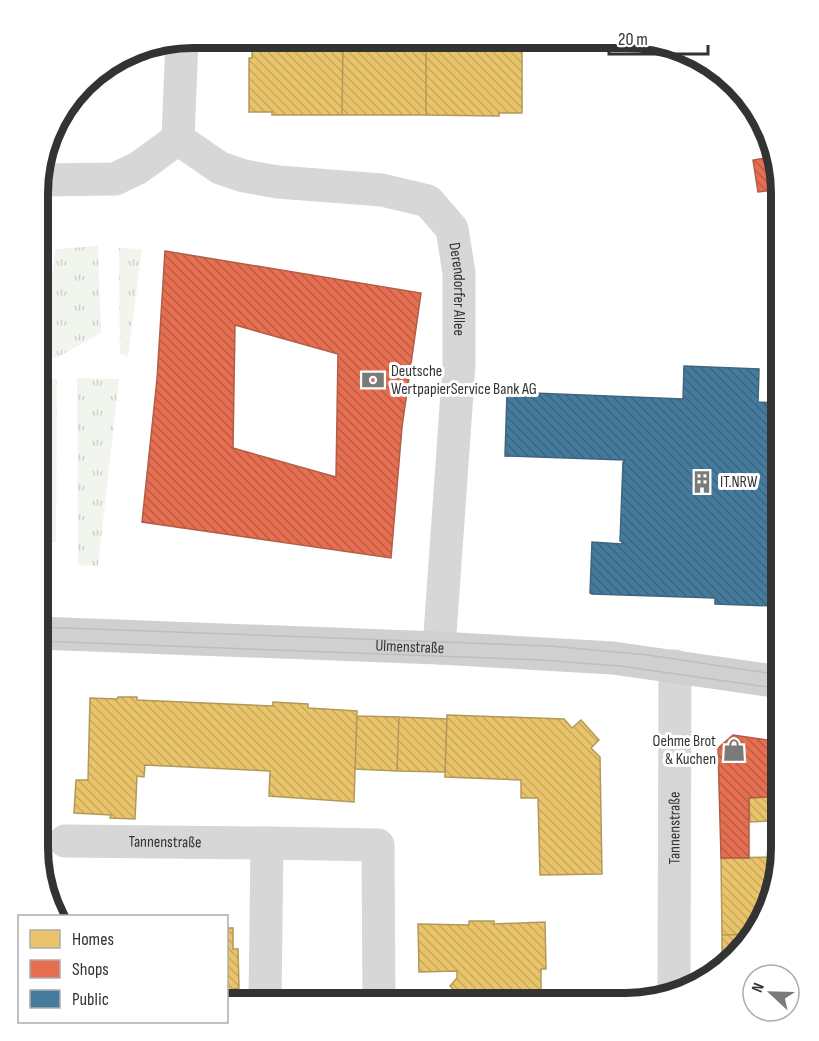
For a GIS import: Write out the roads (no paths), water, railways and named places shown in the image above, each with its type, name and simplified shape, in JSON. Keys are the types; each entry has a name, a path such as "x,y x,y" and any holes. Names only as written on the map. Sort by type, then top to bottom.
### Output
{"main road":[{"name":"Ulmenstraße","path":"48,633 613,657 771,680"}],"street":[{"path":"49,180 114,179 138,168 178,139 182,48"},
{"name":"Derendorfer Allee","path":"178,139 220,168 244,176 279,182 382,190 428,201 452,229 459,273 459,365 440,648"},
{"name":"Tannenstraße","path":"674,985 675,666"},
{"name":"Tannenstraße","path":"65,841 378,845 379,993"},
{"path":"265,993 267,843"}],"tram line":[{"path":"48,627 550,646 648,655 771,673"},
{"path":"48,641 541,660 620,666 771,688"}],"place":[{"name":"Deutsche WertpapierService Bank AG","path":"373,380"},
{"name":"IT.NRW","path":"702,482"},
{"name":"Oehme Brot & Kuchen","path":"734,750"}]}
